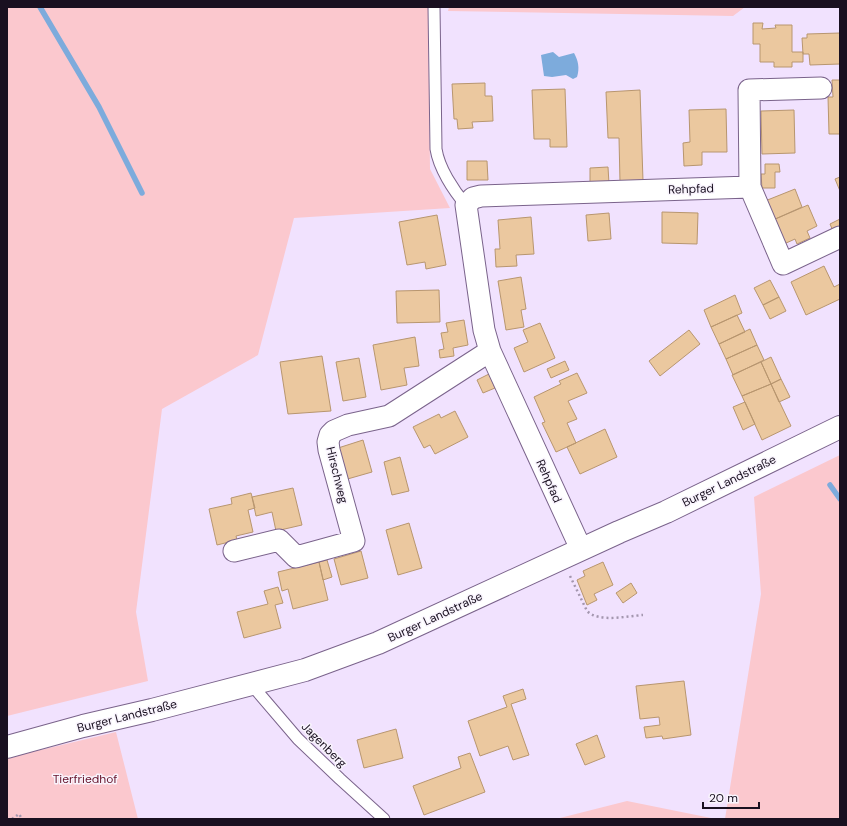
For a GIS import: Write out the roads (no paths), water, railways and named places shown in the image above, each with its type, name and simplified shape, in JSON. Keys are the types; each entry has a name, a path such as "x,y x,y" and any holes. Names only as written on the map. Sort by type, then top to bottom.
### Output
{"main road":[{"name":"Burger Landstraße","path":"7,747 83,726 305,670 378,643 581,549 666,512 840,426"}],"street":[{"path":"821,88 749,90 750,187 783,264 840,238"},
{"name":"Rehpfad","path":"581,549 490,351 484,330 466,205 473,198 481,196 750,187"},
{"name":"Hirschweg","path":"234,551 279,540 296,557 354,541 329,450 328,442 330,435 334,431 348,425 388,416 490,351"}],"lane":[{"name":"Rehpfad","path":"434,7 436,148 443,170 459,197 466,205"},
{"name":"Jagenberg","path":"251,684 298,739 384,819"}],"water":[{"path":"553,52 559,57 574,53 578,64 577,77 573,79 566,75 552,77 544,76 541,55"}],"waterway":[{"path":"40,7 99,107 142,193"},
{"path":"830,485 840,499"}],"park label":[{"name":"Tierfriedhof","path":"85,779"}]}
